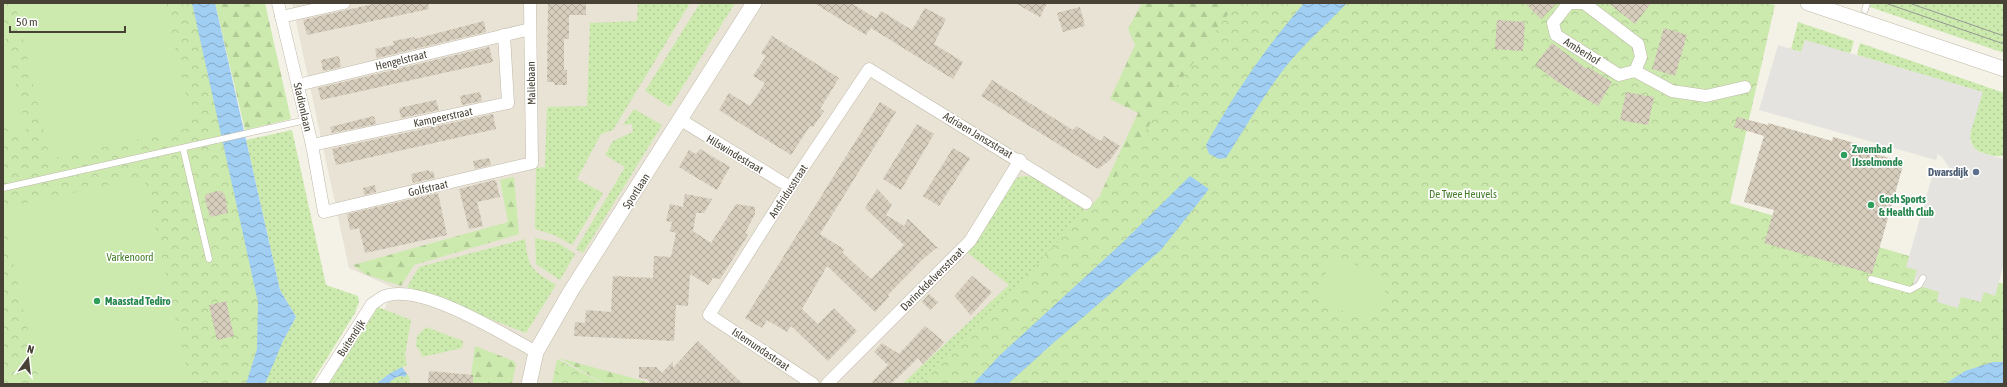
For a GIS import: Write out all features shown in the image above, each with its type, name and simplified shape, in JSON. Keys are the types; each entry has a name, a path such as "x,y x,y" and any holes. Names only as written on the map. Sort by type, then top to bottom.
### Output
{"street":[{"name":"Stadionlaan","path":"278,3 312,145 324,212"},
{"path":"281,17 344,3"},
{"name":"Maliebaan","path":"530,3 532,163"},
{"name":"Sportlaan","path":"529,384 536,352 571,291 754,3"},
{"name":"Amberhof","path":"1569,3 1584,3 1638,44 1641,57 1635,71 1619,74 1556,35 1553,23 1569,3"},
{"path":"1808,3 2004,69"},
{"name":"Hengelstraat","path":"298,85 530,30"},
{"name":"Kampeerstraat","path":"312,145 508,102 504,35"},
{"name":"Adriaen Janszstraat","path":"869,69 1020,160 1086,203"},
{"name":"Ansfridusstraat","path":"709,315 790,187 869,69"},
{"path":"1635,71 1672,91 1706,96 1745,86"},
{"name":"Hilswindestraat","path":"681,120 790,187"},
{"name":"Darinckdelversstraat","path":"827,384 970,241 1020,160"},
{"name":"Golfstraat","path":"324,212 532,163"},
{"name":"Buitendijk","path":"321,384 372,304 386,296 404,295 430,300 477,319 536,352"},
{"name":"Islemundastraat","path":"709,315 813,384"}],"lane":[{"path":"1865,10 1867,3"},
{"path":"3,188 306,120"},
{"path":"183,148 209,259"},
{"path":"1871,279 1910,290 1919,286 1923,278"}],"shaded area":[{"path":"292,3 1336,3 997,384 350,384 394,288 349,268"},
{"name":"Dwarsdijk","path":"1805,40 1983,92 1970,134 1970,141 1973,147 1979,152 2004,159 2004,263 1995,296 1984,292 1981,302 1961,297 1958,308 1937,302 1939,292 1913,284 1917,270 1906,267 1934,170 1948,174 1949,167 1942,157 1938,154 1936,160 1759,110 1778,45 1801,52"}],"green space":[{"name":"Varkenoord","path":"3,3 205,3 279,324 254,384 3,384"},
{"path":"15,3 165,3 193,127 50,159"},
{"path":"215,3 265,3 291,119 245,130"},
{"path":"638,3 690,3 613,130 601,134 577,179 603,193 572,245 554,235 535,229 536,168 545,167 547,107 587,106 590,23 637,21"},
{"path":"700,3 735,3 670,107 645,91"},
{"path":"1142,3 1253,3 1112,188 1100,195 1138,113 1110,99 1135,45 1128,29"},
{"name":"De Twee Heuvels","path":"1236,3 1765,3 1775,5 1730,203 2004,284 2004,384 921,384 981,325 1111,184 1155,116"},
{"path":"1871,3 2004,3 2004,53 1870,7"},
{"path":"1798,22 1854,41 1850,54 1805,41 1801,52 1791,49"},
{"path":"3,28 27,133 9,137 3,109"},
{"path":"1860,43 2004,93 2004,155 1996,156 1983,153 1975,149 1971,142 1970,135 1982,92 1857,55"},
{"path":"634,109 662,125 583,253 576,249 625,167 605,155 613,141 633,132 632,124 623,125"},
{"path":"292,130 326,285 358,296 359,302 355,313 311,384 264,384 283,341 296,317 280,290 246,140"},
{"name":"Maasstad Tediro","path":"144,177 190,384 40,384 3,217 3,208"},
{"path":"514,177 519,234 414,265 401,286 365,274 353,265 508,222 500,180"},
{"path":"1019,177 1032,177 1085,210 1088,217 924,384 902,384 1009,285 968,253 1014,181"},
{"path":"535,238 558,243 575,254 560,280 536,264"},
{"path":"525,239 528,257 532,267 556,285 526,333 407,287 419,267"},
{"path":"1335,255 1390,281 1369,323 1314,297"},
{"path":"378,307 411,320 405,355 407,365 389,374 376,384 328,384"},
{"path":"426,327 463,341 462,348 422,357 416,346 417,336"},
{"path":"475,346 514,361 516,365 512,384 470,384"},
{"path":"559,358 647,382 648,384 605,384"},
{"path":"557,359 604,384 552,384"},
{"path":"407,374 409,376 410,384 388,384 400,376 405,377"}],"water":[{"path":"192,3 215,3 280,290 296,317 283,341 265,384 246,384 257,349 258,302"},
{"path":"1304,3 1347,3 1287,65 1263,99 1226,158 1219,159 1209,154 1206,145 1228,107 1251,71"},
{"path":"1190,176 1209,189 1161,250 1008,384 973,384 999,356 1121,244"},
{"path":"1993,362 2004,362 2004,384 1945,384 1965,371"},
{"path":"402,367 407,374 405,377 398,377 388,384 376,384 389,374"}],"building":[{"path":"377,3 428,3 429,9 307,35 303,20"},
{"path":"548,3 586,3 586,15 569,15 569,39 564,39 564,70 567,70 567,85 555,85 554,82 547,82"},
{"path":"814,3 851,3 877,19 866,35"},
{"path":"1015,3 1047,3 1040,17"},
{"path":"1525,3 1557,3 1541,19"},
{"path":"1608,3 1651,3 1635,24"},
{"path":"1080,7 1085,26 1063,32 1057,13"},
{"path":"925,8 946,19 934,44 963,62 953,79 871,28 881,11 912,30"},
{"path":"1497,20 1525,22 1523,51 1495,49"},
{"path":"484,21 486,32 377,58 375,49 394,45 393,41 414,37 415,39"},
{"path":"1664,28 1687,35 1675,76 1652,69"},
{"path":"772,36 839,78 820,109 824,111 813,127 810,126 791,155 719,110 729,93 750,106 765,83 753,76 766,56 761,53"},
{"path":"1552,43 1587,69 1588,67 1612,82 1598,106 1559,83 1535,65"},
{"path":"489,47 493,62 321,100 318,88"},
{"path":"339,56 341,67 323,71 321,60"},
{"path":"992,80 1073,130 1076,126 1101,141 1104,136 1120,146 1110,160 1098,169 981,96"},
{"path":"480,92 482,101 462,105 460,96"},
{"path":"1626,92 1654,97 1648,125 1620,120"},
{"path":"436,100 439,110 401,118 399,108"},
{"path":"880,102 896,112 820,234 845,250 842,252 871,279 904,245 865,208 877,189 892,205 886,215 904,226 908,219 939,249 936,248 921,261 888,295 889,297 875,312 827,266 802,309 818,324 834,308 857,331 828,361 791,326 787,332 767,320 762,328 745,318"},
{"path":"493,114 496,129 336,165 332,149 335,148"},
{"path":"374,116 376,124 332,133 330,127"},
{"path":"1737,117 1768,125 1768,123 1832,141 1833,137 1858,144 1857,149 1904,162 1872,274 1764,243 1774,210 1744,202 1764,136 1734,127"},
{"path":"917,124 934,134 901,190 883,179"},
{"path":"953,148 970,158 939,206 923,196"},
{"path":"700,149 730,167 717,190 679,167 689,150 696,154"},
{"path":"489,158 491,165 475,169 473,161"},
{"path":"429,170 429,172 433,171 435,178 413,183 411,174"},
{"path":"494,180 496,181 500,197 477,202 483,226 469,229 459,189"},
{"path":"375,185 376,192 364,195 363,188"},
{"path":"221,191 225,195 228,213 210,217 205,200 206,194"},
{"path":"438,193 447,235 365,253 359,228 350,230 347,214"},
{"path":"685,194 712,199 704,213 696,213 693,231 711,243 736,204 755,207 755,214 745,233 748,235 720,279 713,278 708,285 690,274 688,306 676,305 674,341 574,336 575,322 585,323 586,310 611,312 613,276 653,278 654,256 671,257 676,233 670,231 672,222 666,221 670,204 683,207"},
{"path":"972,276 992,292 971,315 954,296"},
{"path":"929,294 938,302 930,310 922,302"},
{"path":"226,301 234,336 217,340 209,305"},
{"path":"925,326 944,342 939,348 923,364 918,358 891,384 870,384 888,365 874,352 882,343 899,354"},
{"path":"698,341 743,384 651,384 647,379 639,378 639,367 656,367 662,373 673,361 673,368"},
{"path":"429,371 473,375 473,384 428,384"}],"tram line":[{"path":"1885,3 2004,44"},
{"path":"1909,3 2004,36"}],"place":[{"name":"Zwembad IJsselmonde","path":"1844,155"},
{"name":"Dwarsdijk","path":"1976,172"},
{"name":"Gosh Sports & Health Club","path":"1871,205"},
{"name":"Maasstad Tediro","path":"97,301"}]}
